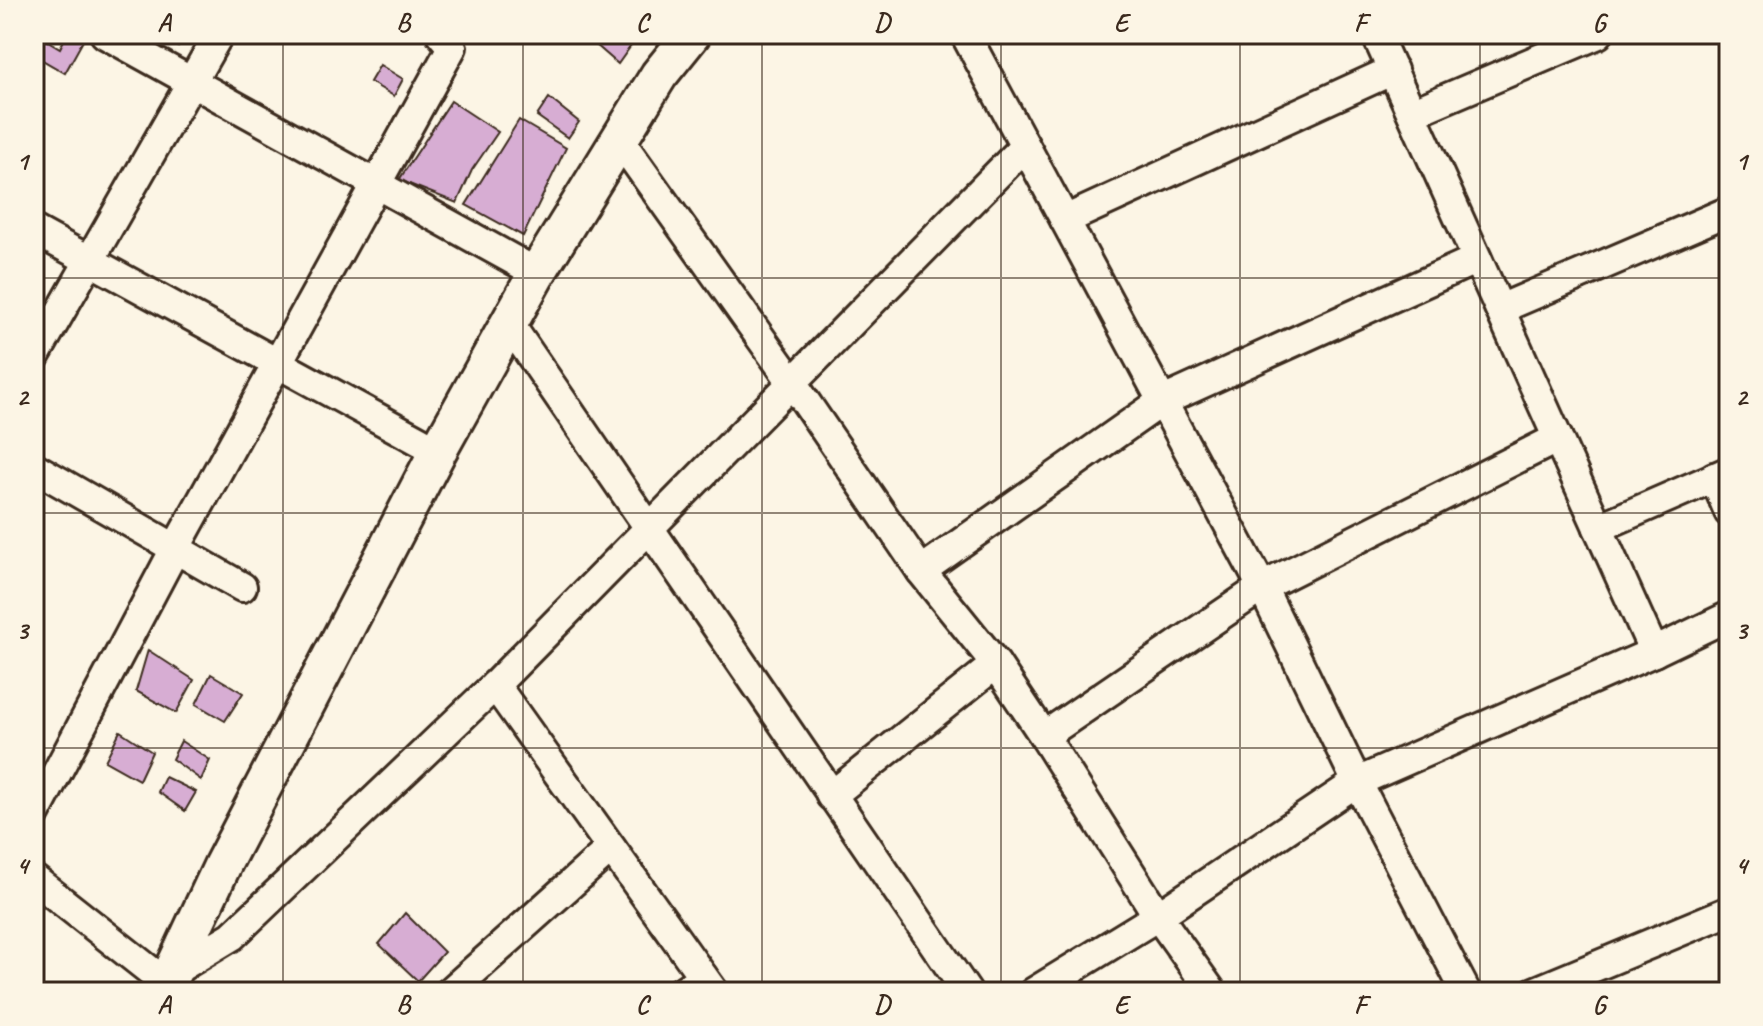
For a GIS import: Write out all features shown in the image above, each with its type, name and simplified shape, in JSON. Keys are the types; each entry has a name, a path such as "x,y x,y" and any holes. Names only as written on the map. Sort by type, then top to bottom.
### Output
{"street":[{"path":"105,34 537,273"},
{"path":"34,358 219,34"},
{"path":"34,816 175,549 452,47 441,34"},
{"path":"168,982 223,864 438,451 537,273 659,75 692,34"},
{"path":"965,34 1262,587 1357,782 1466,992"},
{"path":"1376,34 1654,652"},
{"path":"1412,113 1598,34"},
{"path":"1065,220 1393,70"},
{"path":"619,139 792,382 921,571 996,664 1158,916 1212,992"},
{"path":"168,982 232,936 495,685 1025,146"},
{"path":"1500,309 1729,211"},
{"path":"34,230 438,451"},
{"path":"921,571 1161,402 1477,259"},
{"path":"510,325 967,992"},
{"path":"1044,736 1262,587 1558,438"},
{"path":"34,467 242,587"},
{"path":"1598,528 1722,474 1729,512"},
{"path":"1034,992 1158,916 1357,782 1729,616"},
{"path":"831,796 996,664"},
{"path":"495,685 611,848 699,987"},
{"path":"450,992 611,848"},
{"path":"34,879 168,982"},
{"path":"1534,992 1729,911"}],"building":[{"path":"67,34 84,39 65,73 34,55 43,38 60,48"},
{"path":"172,34 185,34 178,47 168,42"},
{"path":"589,34 629,34 635,40 618,64 587,37"},
{"path":"380,65 403,79 394,96 370,82"},
{"path":"549,98 579,122 568,138 537,116"},
{"path":"451,101 498,132 472,170 457,203 399,180"},
{"path":"519,120 566,148 523,236 466,205"},
{"path":"148,650 194,680 176,713 136,691"},
{"path":"211,674 243,693 225,721 196,704"},
{"path":"120,731 152,752 139,780 105,761"},
{"path":"181,741 210,760 201,780 172,759"},
{"path":"165,777 196,792 185,811 158,792"},
{"path":"405,913 444,952 418,981 379,944"}]}
